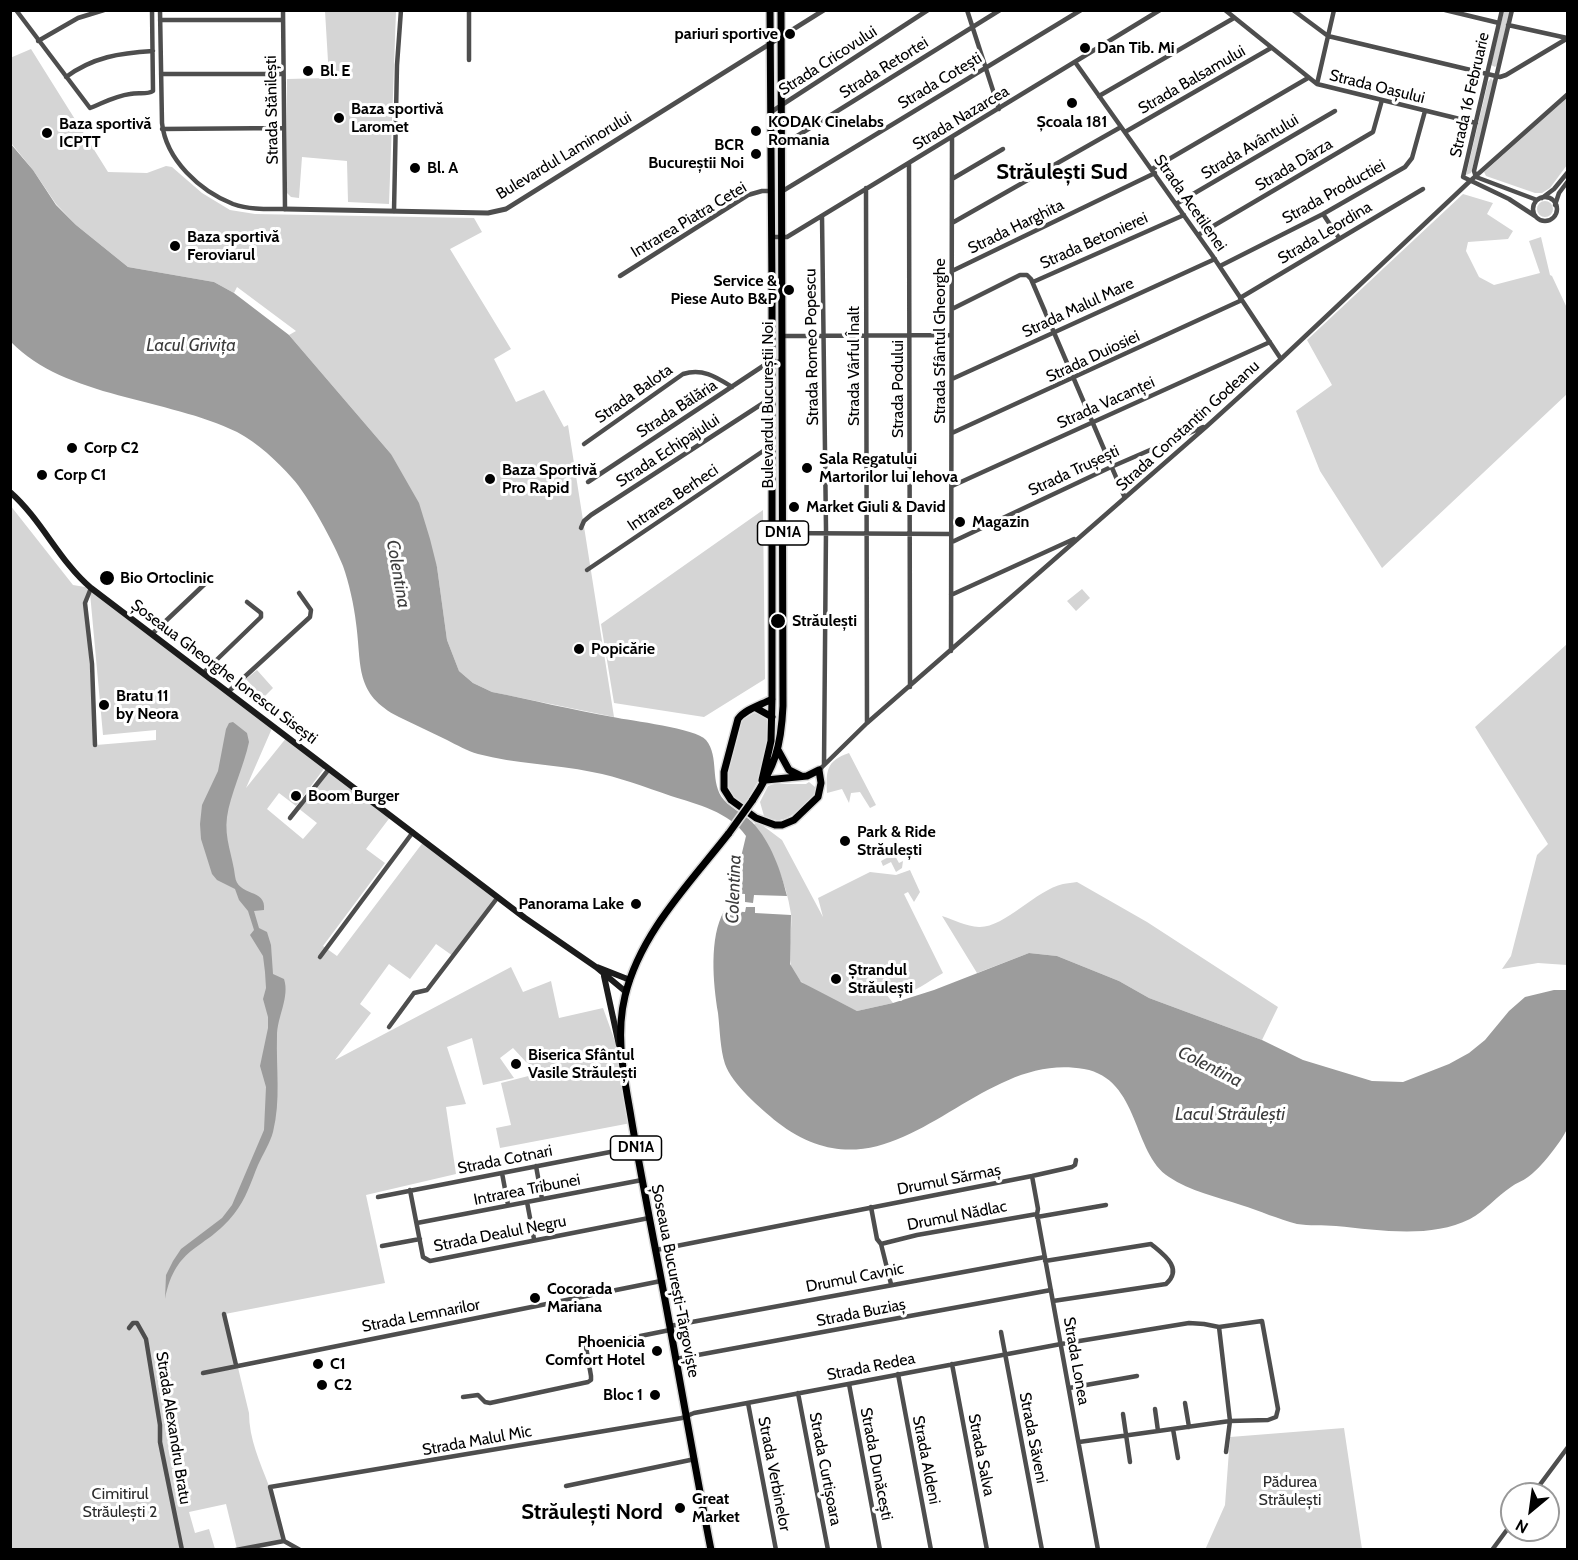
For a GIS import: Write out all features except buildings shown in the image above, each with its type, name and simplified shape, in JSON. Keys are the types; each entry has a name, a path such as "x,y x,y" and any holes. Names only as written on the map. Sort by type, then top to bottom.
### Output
{"main road":[{"name":"Bulevardul Bucureștii Noi","path":"757,794 770,751 772,717 770,10"},
{"name":"Bulevardul Bucureștii Noi","path":"729,833 766,780 778,750 783,706 781,10"},
{"name":"Șoseaua Gheorghe Ionescu Sisești","path":"10,492 32,515 77,575 91,588 555,940 596,967 626,992"},
{"path":"772,699 743,713 738,719 723,778 724,789 731,800 766,823 787,824 818,797 822,767"},
{"path":"756,708 772,717"},
{"path":"778,750 789,770 803,777"},
{"path":"766,780 812,775 822,767"},
{"name":"Șoseaua București-Târgoviște","path":"711,1550 619,1045 621,1013 640,955 652,933 729,833"},
{"name":"Șoseaua Gheorghe Ionescu Sisești","path":"596,967 630,980"},
{"path":"604,975 619,1045"}],"street":[{"path":"38,41 78,18 104,10"},
{"path":"16,11 87,107 91,108 117,96 152,93 152,10"},
{"path":"160,10 162,129 169,148 179,164 210,191 234,204 244,207 285,209"},
{"name":"Strada Stănilești","path":"283,10 285,209"},
{"path":"394,211 401,10"},
{"path":"469,10 469,60"},
{"name":"Bulevardul Laminorului","path":"285,209 489,213 506,209 824,10"},
{"name":"Strada Cricovului","path":"771,112 928,10"},
{"path":"967,10 999,109"},
{"name":"Strada Retortei","path":"781,146 1000,10"},
{"name":"Strada Cotești","path":"781,192 1082,10"},
{"name":"Strada Nazarcea","path":"772,237 788,237 1160,10"},
{"name":"Strada Oașului","path":"1225,10 1317,84 1476,123"},
{"path":"1293,10 1329,36 1497,76 1506,75 1568,38"},
{"path":"1317,84 1334,10"},
{"path":"1445,10 1499,23"},
{"name":"Strada 16 Februarie","path":"1469,182 1463,177 1502,10"},
{"name":"Strada 16 Februarie","path":"1476,177 1474,171 1512,10"},
{"path":"1099,96 1234,18"},
{"path":"160,20 283,20"},
{"path":"1508,25 1568,38"},
{"name":"Strada Balsamului","path":"952,224 1271,48"},
{"path":"66,77 80,67 102,57 128,52 153,51"},
{"path":"759,51 764,51 770,56"},
{"name":"Strada Acetilenei","path":"1075,62 1220,266 1281,359"},
{"path":"161,74 283,74"},
{"name":"Strada Harghita","path":"952,271 1153,171 1308,78"},
{"name":"Strada Constantin Godeanu","path":"822,767 867,723 1207,426 1469,182 1568,94"},
{"name":"Strada Dârza","path":"1198,235 1373,132 1382,100"},
{"name":"Strada Avântului","path":"1176,204 1335,111"},
{"name":"Strada Productiei","path":"1220,266 1323,214 1409,164 1425,111"},
{"path":"162,129 284,128"},
{"name":"Strada Sfântul Gheorghe","path":"951,651 952,138"},
{"path":"952,179 1004,149"},
{"name":"Strada Podului","path":"909,163 910,687"},
{"path":"1535,216 1533,210 1540,199 1554,189 1568,172"},
{"path":"1476,177 1540,199 1549,198 1555,205"},
{"path":"1469,182 1509,199 1542,221 1551,219 1556,211 1557,197 1568,181"},
{"name":"Strada Vârful Înalt","path":"866,188 867,723"},
{"name":"Strada Leordina","path":"1241,299 1423,189"},
{"name":"Intrarea Piatra Cetei","path":"620,276 748,195 771,191"},
{"path":"1323,214 1339,238"},
{"name":"Strada Betonierei","path":"952,309 1020,275 1027,276 1033,282 1184,215"},
{"name":"Strada Romeo Popescu","path":"822,216 826,534 822,767"},
{"name":"Strada Malul Mare","path":"952,379 1215,259"},
{"path":"1033,282 1125,498"},
{"name":"Strada Duiosiei","path":"952,433 1074,379 1241,299"},
{"path":"782,336 951,335"},
{"name":"Strada Vacanței","path":"952,486 1270,342"},
{"name":"Strada Bălăria","path":"588,482 766,364 782,361"},
{"name":"Strada Balota","path":"584,444 683,374 706,372 732,387"},
{"name":"Strada Echipajului","path":"581,528 584,521 591,515 771,398"},
{"name":"Strada Trușești","path":"952,542 1111,467 1207,426"},
{"name":"Intrarea Berheci","path":"587,570 772,445"},
{"path":"772,533 951,534"},
{"path":"951,595 1081,535"},
{"path":"152,634 209,580"},
{"path":"91,588 86,603 92,664 95,745"},
{"path":"228,692 310,618 311,610 299,592"},
{"path":"203,673 261,617 261,613 248,602"},
{"path":"290,818 329,768"},
{"path":"320,957 413,832"},
{"path":"389,1027 414,993 428,990 498,897"},
{"name":"Strada Cotnari","path":"378,1197 636,1147"},
{"name":"Drumul Sărmaș","path":"656,1250 1032,1176 1072,1167 1076,1160"},
{"path":"536,1166 542,1199"},
{"path":"502,1173 508,1205"},
{"name":"Strada Lonea","path":"1032,1176 1037,1215 1098,1550"},
{"name":"Intrarea Tribunei","path":"417,1223 642,1180"},
{"name":"Strada Dealul Negru","path":"410,1190 423,1257 430,1261 649,1218"},
{"path":"527,1202 534,1239"},
{"name":"Drumul Nădlac","path":"881,1244 917,1234 1106,1205"},
{"path":"871,1207 877,1239 881,1244 891,1284"},
{"path":"382,1246 420,1239"},
{"name":"Drumul Cavnic","path":"463,1397 478,1395 485,1402 492,1403 588,1382 591,1376 586,1347 891,1284 1150,1244 1173,1266 1173,1274 1166,1284 1053,1301"},
{"name":"Strada Lemnarilor","path":"202,1373 662,1281"},
{"name":"Strada Buziaș","path":"676,1359 1051,1290"},
{"path":"224,1314 236,1365"},
{"name":"Strada Redea","path":"687,1416 1060,1344 1189,1323 1219,1327 1262,1322 1277,1414 1276,1417 1268,1420 1230,1421"},
{"name":"Strada Alexandru Bratu","path":"129,1328 133,1323 137,1323 147,1339 160,1442 182,1550"},
{"path":"1219,1327 1230,1421 1226,1452"},
{"name":"Strada Săveni","path":"1001,1332 1042,1550"},
{"name":"Strada Salva","path":"952,1364 987,1550"},
{"name":"Strada Aldeni","path":"898,1374 931,1550"},
{"path":"1069,1388 1137,1376"},
{"name":"Strada Dunăcești","path":"849,1384 880,1550"},
{"name":"Strada Curtișoara","path":"798,1393 828,1550"},
{"name":"Strada Verbinelor","path":"748,1403 776,1550"},
{"path":"1185,1403 1189,1427"},
{"path":"1155,1409 1158,1431"},
{"path":"1123,1414 1130,1462"},
{"name":"Strada Malul Mic","path":"284,1541 270,1487 687,1416"},
{"path":"1078,1442 1230,1421"},
{"path":"1173,1429 1178,1458"},
{"path":"1542,1482 1568,1447"},
{"path":"566,1486 695,1459"},
{"path":"236,1550 284,1541 300,1550"}],"green space":[{"name":"Baza sportivă Laromet","path":"325,11 396,11 389,204 348,202 347,161 302,157 299,198 291,197 287,193 287,79 329,78"},
{"path":"1504,11 1510,11 1495,67 1491,65"},
{"name":"Baza Sportivă Pro Rapid","path":"31,49 108,172 147,173 166,166 172,167 202,193 230,210 255,214 474,218 482,232 450,249 511,349 494,359 516,402 544,390 564,427 568,425 614,717 492,692 473,683 459,671 447,640 437,567 391,454 289,335 296,331 237,287 234,293 214,282 128,267 76,225 56,204 11,143 10,58"},
{"path":"1491,78 1494,82 1471,173 1466,175 1488,82"},
{"path":"1567,98 1567,165 1550,188 1542,193 1535,193 1486,176 1484,172"},
{"path":"1463,194 1493,203 1487,214 1513,231 1508,239 1468,242 1466,251 1479,277 1494,285 1540,273 1529,241 1541,237 1550,275 1567,308 1567,394 1382,568 1320,471 1296,411 1332,385 1307,340"},
{"path":"1545,201 1551,203 1553,209 1551,215 1545,217 1539,215 1537,209 1539,203"},
{"name":"Cimitirul Străulești 2","path":"10,505 73,585 91,588 85,603 96,745 156,740 156,730 103,735 90,593 92,590 273,726 246,788 287,737 326,766 296,806 279,793 267,809 303,839 317,823 298,808 329,769 391,816 366,849 385,863 323,946 337,956 424,841 498,897 453,956 436,944 410,979 389,964 360,1004 371,1013 335,1060 511,967 523,992 551,981 559,1018 603,1008 621,1058 631,1123 500,1148 496,1128 511,1125 501,1083 544,1072 526,1062 513,1048 500,1058 514,1078 483,1085 472,1038 447,1047 466,1104 446,1107 456,1174 366,1195 385,1283 225,1314 249,1413 253,1441 274,1499 284,1541 237,1549 226,1504 189,1512 195,1533 209,1529 215,1549 11,1549"},
{"path":"763,510 765,679 704,717 614,703 601,624"},
{"path":"1082,589 1090,598 1076,611 1067,601"},
{"path":"1567,644 1567,965 1538,963 1502,969 1511,956 1537,855 1548,844 1475,727"},
{"path":"257,670 273,688 263,698 246,679"},
{"path":"754,713 768,719 770,731 762,774 744,806 729,793 725,775 740,721"},
{"path":"849,753 876,805 870,808 860,792 851,793 849,803 842,789 827,793 829,768 841,756"},
{"path":"809,782 815,787 815,795 798,811 778,820 764,816 760,802 768,786 777,783 806,784"},
{"path":"758,822 782,840 823,917 818,898 870,872 896,875 910,870 920,892 914,902 908,892 904,894 943,973 907,993 892,993 883,990 893,1003 857,1011 815,990 796,977 790,963 791,914 786,890 767,845 754,824"},
{"path":"894,854 899,863 903,861 902,868 896,872 891,862 883,866 881,861"},
{"path":"1077,882 1147,922 1278,1007 1262,1040 1149,998 1119,981 1057,956 1029,953 977,973 942,916 969,925 989,926 999,922 1042,893 1063,884"},
{"name":"Pădurea Străulești","path":"1344,1428 1362,1549 1205,1550 1225,1505 1230,1437"}],"water":[{"name":"Lacul Grivița","path":"10,143 33,170 56,205 76,225 128,267 214,282 234,293 289,335 391,454 419,503 437,567 447,640 459,671 473,683 492,692 677,729 690,732 706,740 713,754 719,793 727,803 752,822 765,838 778,867 787,896 754,895 753,903 745,902 745,894 734,893 735,890 731,889 732,875 741,857 746,836 731,821 712,810 602,774 474,753 399,717 374,699 367,688 360,666 354,609 343,566 328,533 313,508 280,465 260,447 237,432 180,411 118,395 59,375 33,361 11,342"},
{"path":"233,722 247,733 249,742 229,808 226,825 229,847 237,883 257,895 264,903 264,910 254,911 259,928 267,932 271,945 273,974 284,979 285,986 277,1036 277,1108 272,1136 242,1202 223,1226 184,1258 176,1268 165,1299 166,1275 173,1261 181,1249 222,1218 232,1205 264,1130 266,1087 260,1066 268,1017 263,999 266,988 263,956 250,935 254,930 248,911 239,900 235,889 217,880 212,874 201,839 202,805 218,771 226,729 229,723"},
{"name":"Lacul Străulești","path":"746,907 755,907 755,913 791,915 790,964 801,982 857,1011 934,990 1029,953 1057,956 1119,981 1149,998 1262,1040 1303,1060 1372,1081 1403,1082 1449,1064 1469,1053 1485,1040 1509,1011 1525,997 1554,990 1567,990 1568,1126 1557,1146 1532,1174 1515,1184 1475,1216 1455,1225 1421,1231 1387,1231 1297,1224 1177,1182 1157,1166 1126,1101 1116,1087 1102,1076 1084,1069 1043,1069 1005,1081 896,1140 859,1149 819,1145 770,1117 740,1088 725,1064 715,988 714,947 719,922 724,911 745,912"}],"place":[{"name":"pariuri sportive","path":"790,34"},
{"name":"Dan Tib. Mi","path":"1085,48"},
{"name":"Bl. E","path":"308,71"},
{"name":"Școala 181","path":"1072,103"},
{"name":"Baza sportivă Laromet","path":"339,118"},
{"name":"KODAK Cinelabs Romania","path":"756,131"},
{"name":"Baza sportivă ICPTT","path":"47,133"},
{"name":"BCR Bucureștii Noi","path":"756,154"},
{"name":"Bl. A","path":"415,168"},
{"name":"Baza sportivă Feroviarul","path":"175,246"},
{"name":"Service & Piese Auto B&P","path":"789,290"},
{"name":"Corp C2","path":"72,448"},
{"name":"Sala Regatului Martorilor lui Iehova","path":"807,468"},
{"name":"Corp C1","path":"42,475"},
{"name":"Baza Sportivă Pro Rapid","path":"490,479"},
{"name":"Market Giuli & David","path":"794,507"},
{"name":"Magazin","path":"960,522"},
{"name":"Bio Ortoclinic","path":"107,578"},
{"name":"Străulești","path":"778,621"},
{"name":"Popicărie","path":"579,649"},
{"name":"Bratu 11 by Neora","path":"104,705"},
{"name":"Boom Burger","path":"296,796"},
{"name":"Park & Ride Străulești","path":"845,841"},
{"name":"Panorama Lake","path":"636,904"},
{"name":"Ștrandul Străulești","path":"836,979"},
{"name":"Biserica Sfântul Vasile Străulești","path":"516,1064"},
{"name":"Cocorada Mariana","path":"535,1298"},
{"name":"Phoenicia Comfort Hotel","path":"657,1351"},
{"name":"C1","path":"318,1364"},
{"name":"C2","path":"322,1385"},
{"name":"Bloc 1","path":"655,1395"},
{"name":"Great Market","path":"680,1508"}],"district":[{"name":"Străulești Sud","path":"1062,173"},
{"name":"Străulești Nord","path":"592,1513"}],"water label":[{"name":"Colentina","path":"398,574"},
{"name":"Colentina","path":"734,889"},
{"name":"Colentina","path":"1210,1067"}]}
